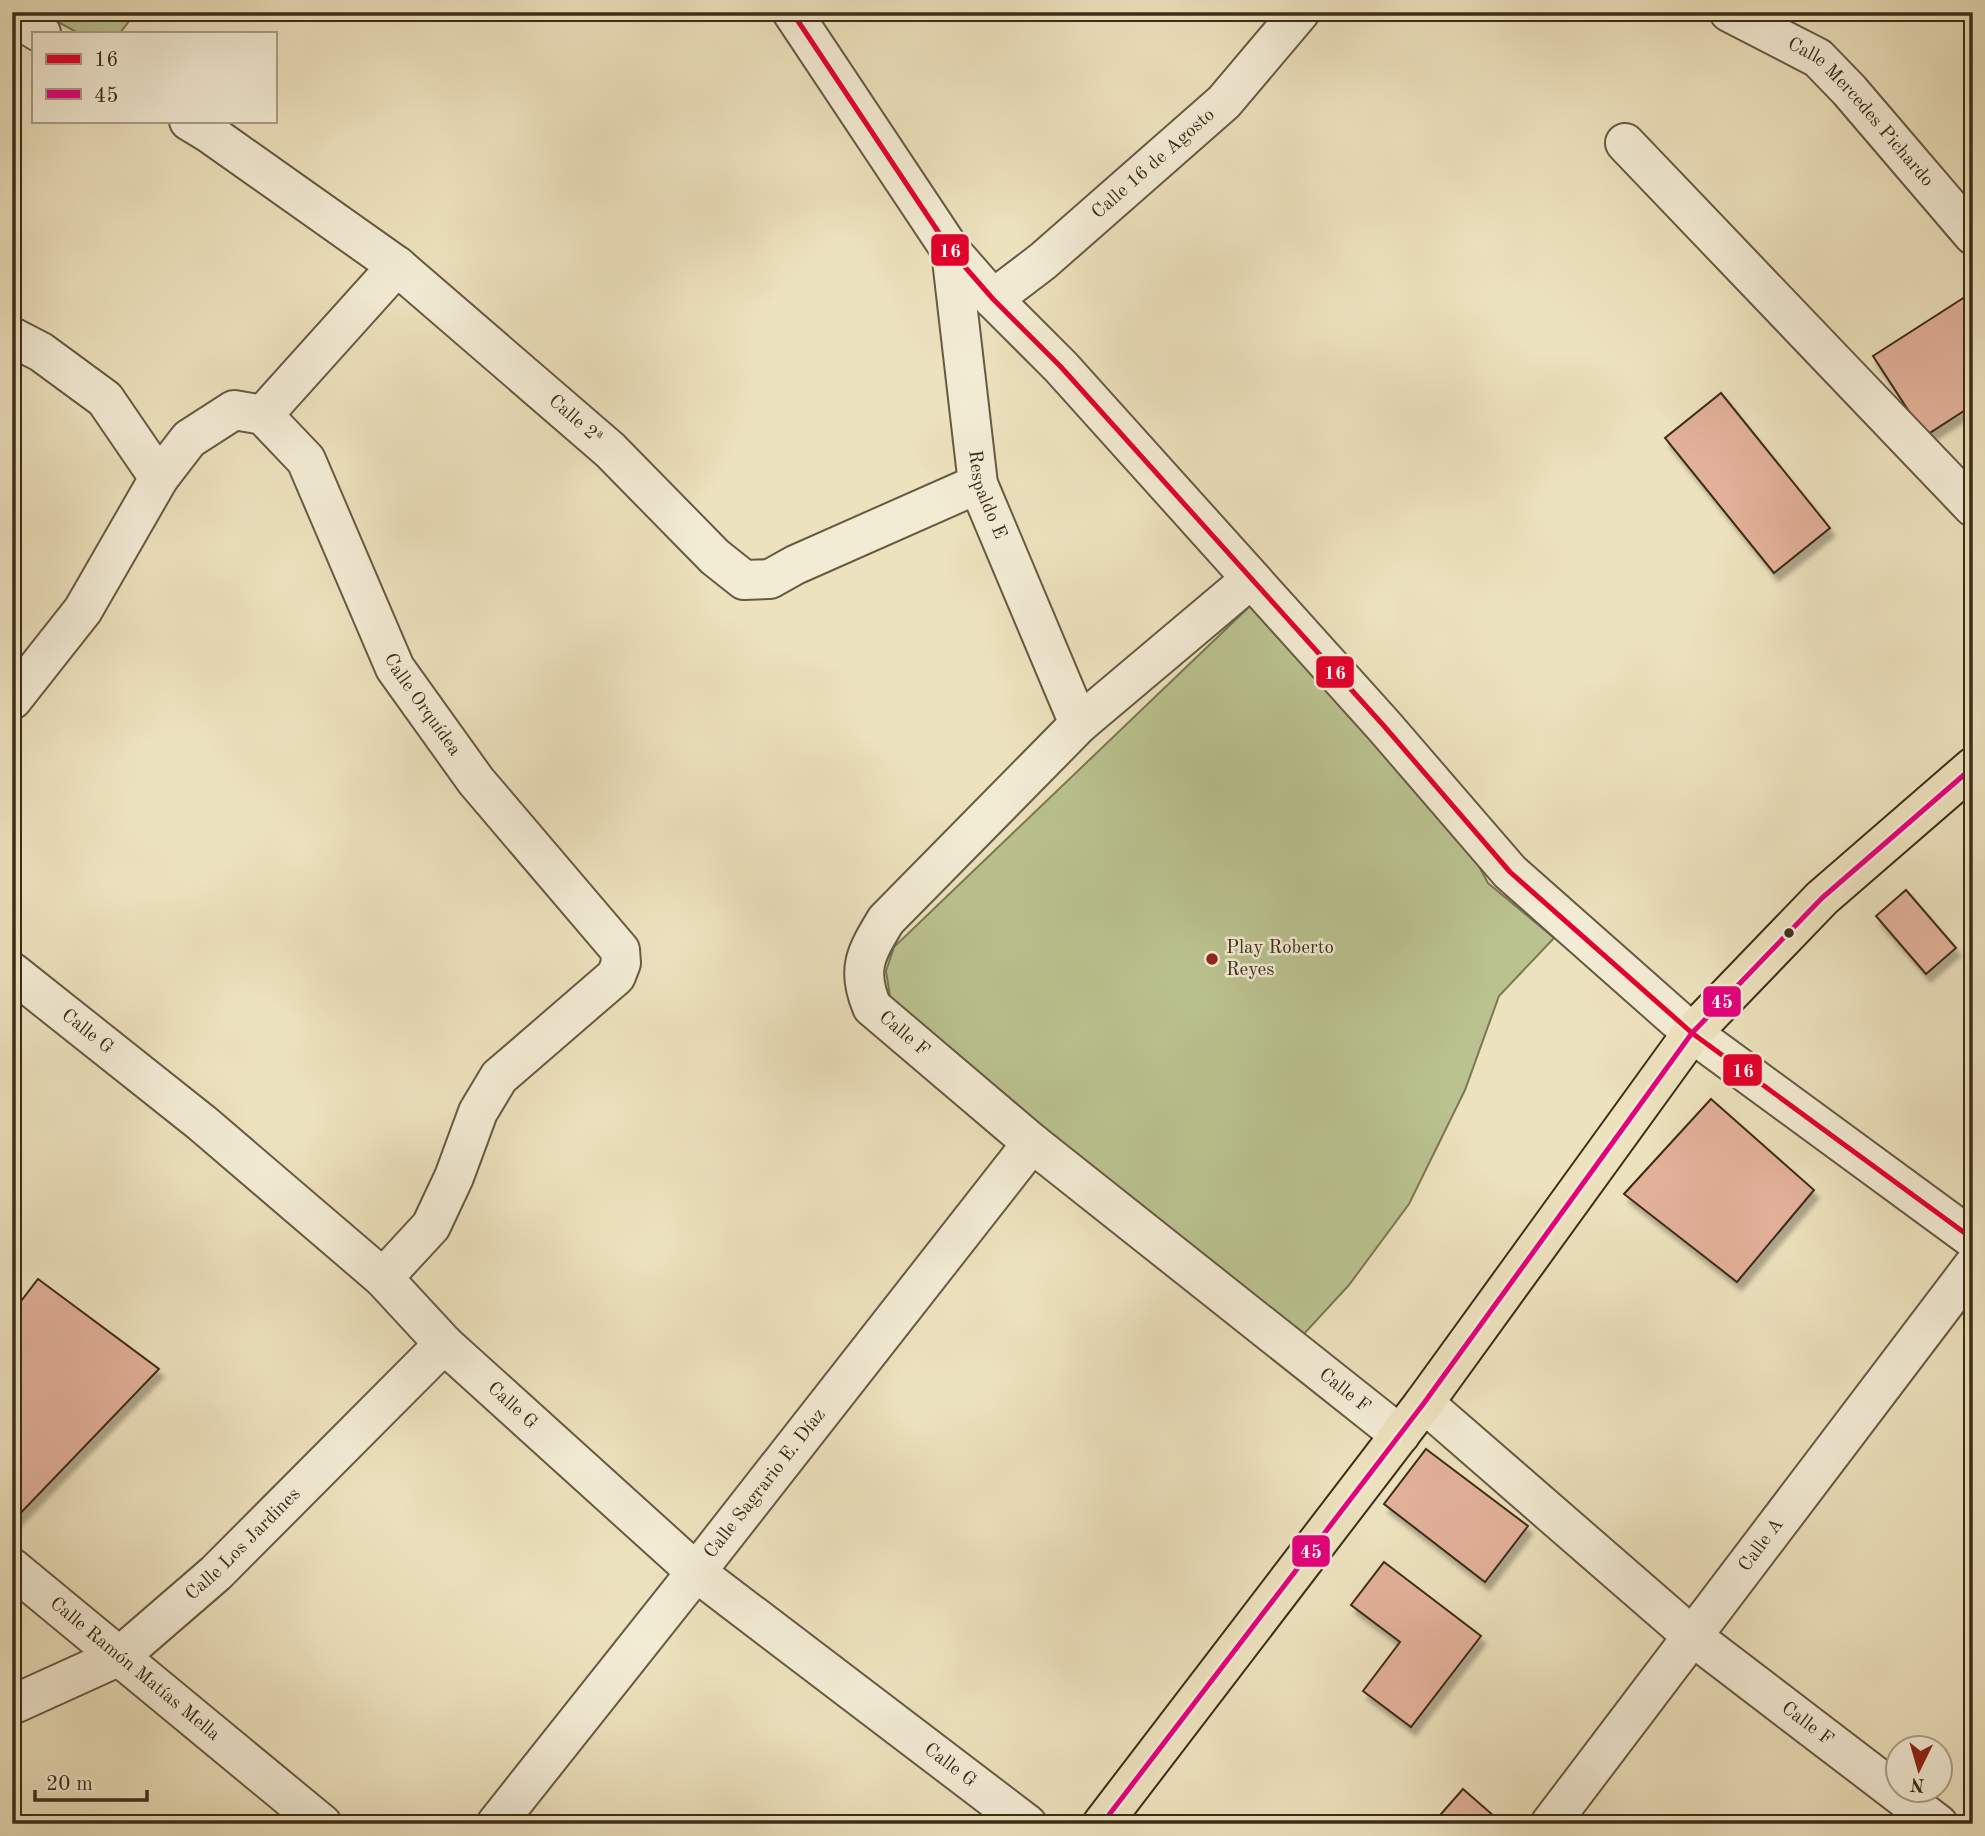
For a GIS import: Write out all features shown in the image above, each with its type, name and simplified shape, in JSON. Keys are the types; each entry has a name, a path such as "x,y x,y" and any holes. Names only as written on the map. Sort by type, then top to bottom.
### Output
{"main road":[{"path":"1102,1824 1424,1403 1692,1033 1822,898 1973,767"}],"street":[{"path":"792,12 951,251 993,299 1061,368 1384,726 1510,872 1692,1033 1973,1239"},
{"name":"Calle 16 de Agosto","path":"993,299 1043,261 1224,103 1300,12"},
{"name":"Calle Mercedes Pichardo","path":"1729,12 1818,58 1849,90 1973,235"},
{"path":"12,16 39,32"},
{"name":"Calle 2ª","path":"191,122 397,266 610,450 715,557 744,580 770,579 794,565 978,484"},
{"path":"1626,143 1973,507"},
{"name":"Respaldo E","path":"951,251 978,484 1079,724"},
{"path":"12,701 83,610 159,478 189,439 234,410 263,415 397,266"},
{"path":"12,337 41,352 105,399 159,478"},
{"name":"Calle Orquídea","path":"263,415 306,460 394,667 476,781 620,950 621,963 616,975 499,1077 478,1112 454,1177 431,1226 383,1278"},
{"name":"Calle F","path":"1251,579 1079,724 886,920 864,963 863,987 872,1007 1032,1143 1400,1435"},
{"name":"Calle G","path":"12,972 202,1123 383,1278 444,1344 696,1572 1027,1824"},
{"name":"Calle Sagrario E. Díaz","path":"496,1824 1032,1143"},
{"name":"Calle A","path":"1550,1824 1973,1266"},
{"name":"Calle Los Jardines","path":"12,1704 120,1656 216,1573 444,1344"},
{"name":"Calle F","path":"1424,1403 1692,1636 1938,1824"},
{"name":"Calle Ramón Matías Mella","path":"12,1568 322,1824"}],"green space":[{"path":"40,12 136,12 121,32 76,32"},
{"name":"Play Roberto Reyes","path":"1250,606 1466,842 1488,883 1554,938 1499,996 1465,1090 1409,1204 1349,1285 1303,1335 908,1019 890,996 886,971 894,947"}],"building":[{"path":"1968,295 1973,301 1973,405 1925,436 1873,356"},
{"path":"1721,393 1830,528 1774,573 1665,438"},
{"path":"1906,890 1956,948 1926,974 1876,916"},
{"path":"1711,1099 1814,1190 1737,1282 1624,1194"},
{"path":"38,1279 159,1369 12,1522 12,1313"},
{"path":"1426,1449 1528,1526 1485,1582 1384,1504"},
{"path":"1384,1562 1481,1636 1411,1727 1363,1691 1400,1642 1351,1605"},
{"path":"1463,1789 1503,1824 1436,1824 1434,1822"}],"transit line":[{"name":"16","path":"792,12 951,251 993,299 1061,367 1384,726 1510,872 1692,1033 1973,1239"},
{"name":"45","path":"1102,1824 1424,1403 1692,1033 1822,898 1973,767"}],"place":[{"name":"Play Roberto Reyes","path":"1212,959"}]}
